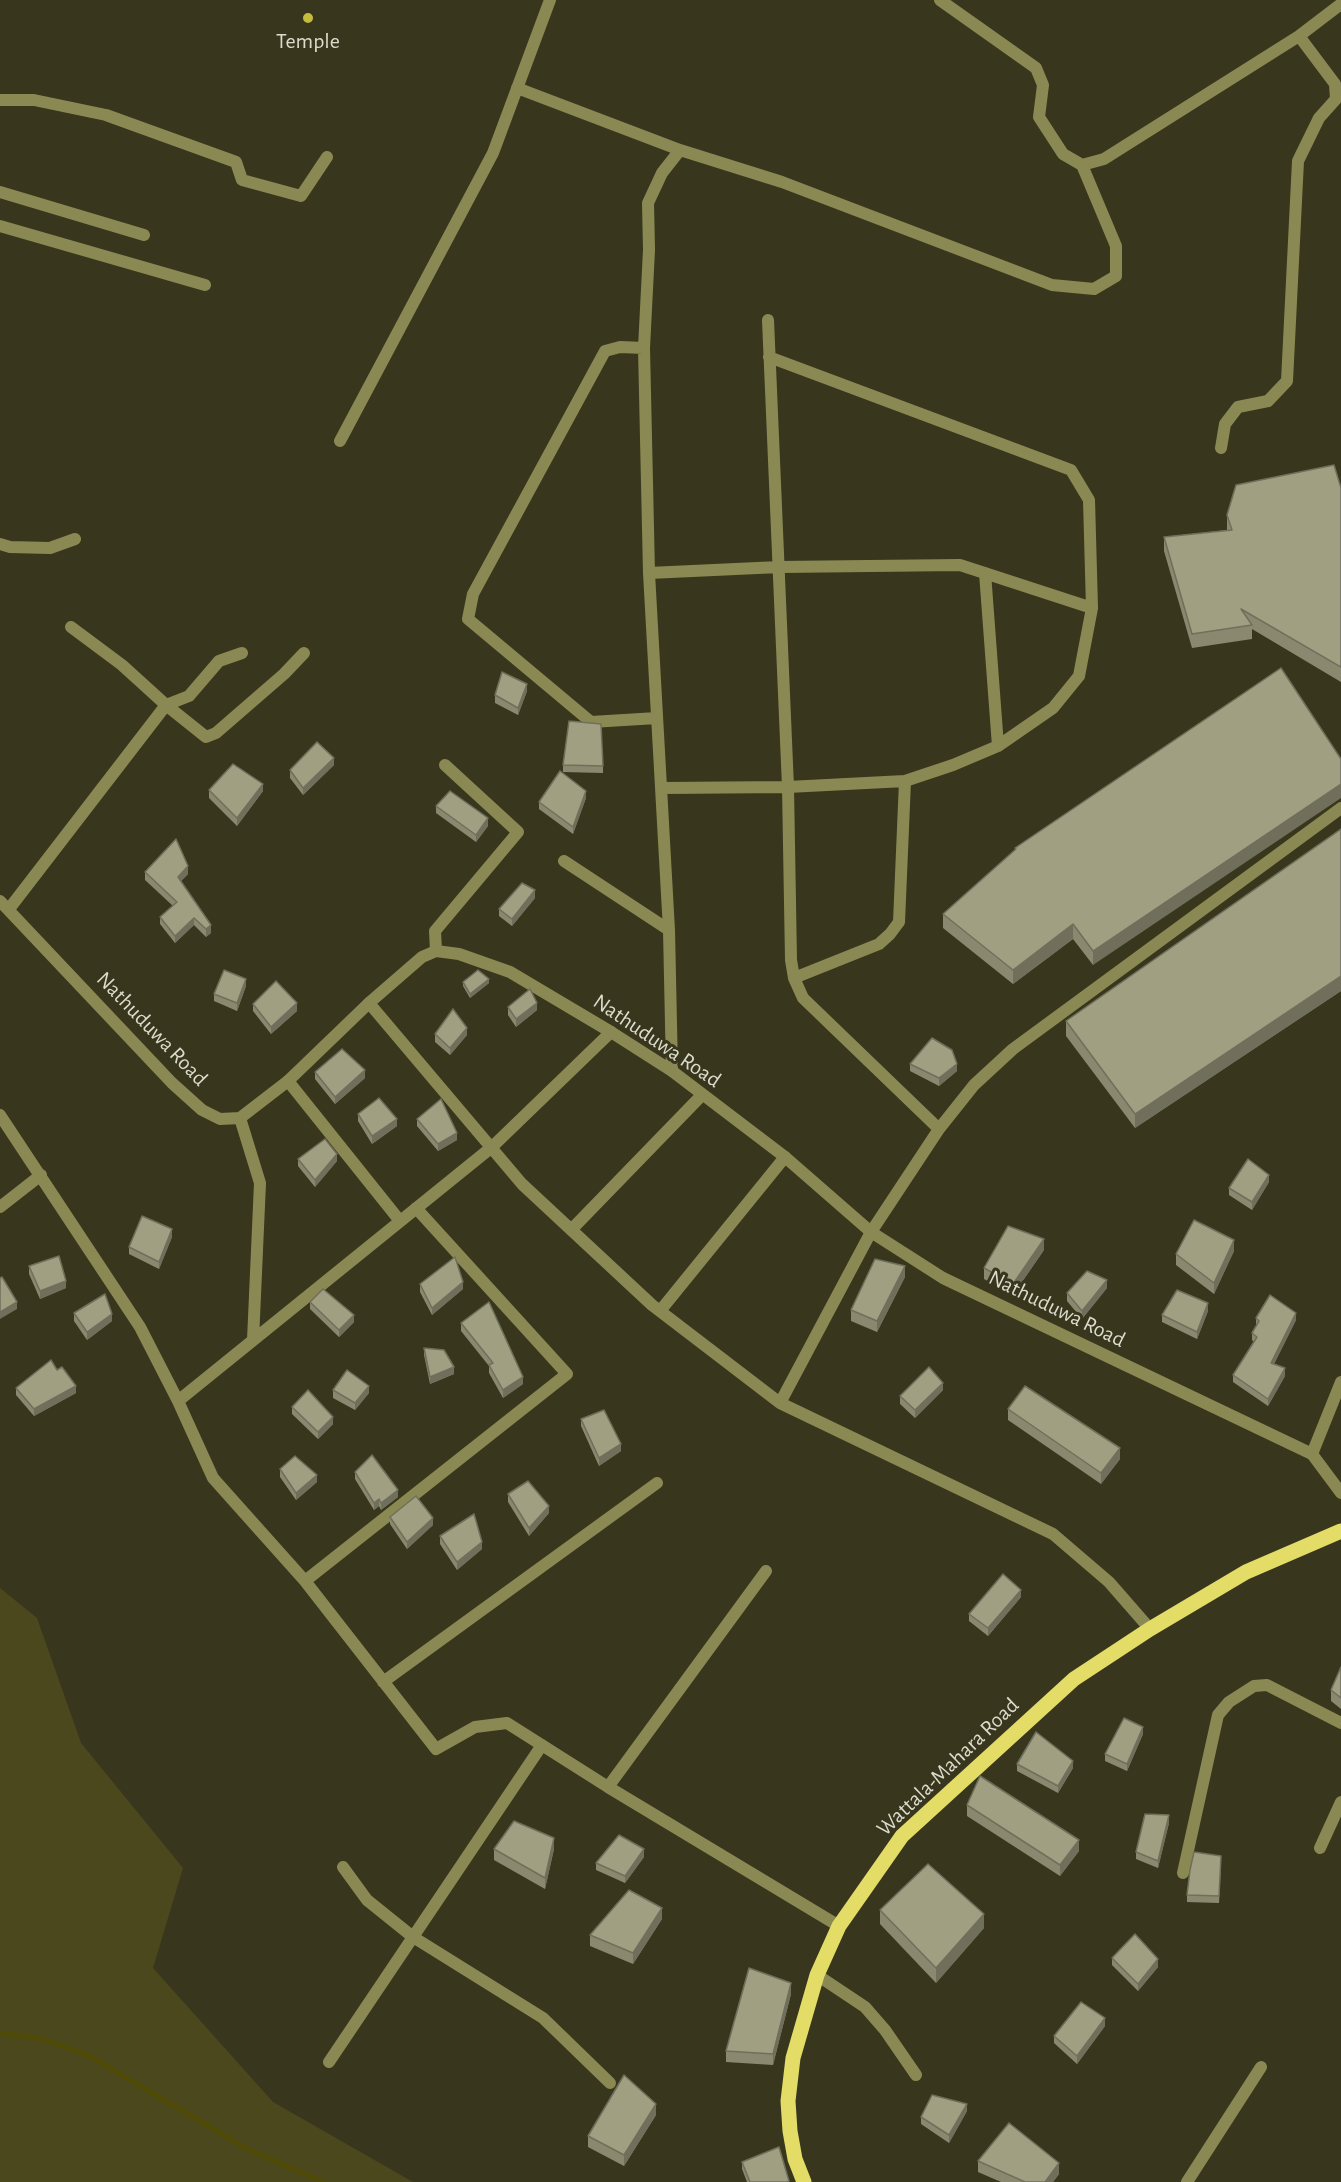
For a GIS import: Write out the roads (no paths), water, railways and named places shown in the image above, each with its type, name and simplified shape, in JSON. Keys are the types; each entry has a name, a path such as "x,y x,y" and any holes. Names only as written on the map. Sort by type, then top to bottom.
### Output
{"main road":[{"name":"Wattala-Mahara Road","path":"804,2182 795,2158 790,2131 788,2101 793,2058 817,1976 839,1926 902,1836 1074,1679 1150,1629 1246,1572 1341,1531"}],"street":[{"path":"340,441 493,153 550,0"},
{"path":"517,88 680,150 782,182 1052,285 1094,289 1116,276 1116,246 1082,165 1063,154 1039,117 1043,85 1036,68 940,0"},
{"path":"1082,165 1104,159 1299,36 1341,4"},
{"path":"1221,448 1225,424 1238,407 1268,401 1287,381 1298,161 1319,118 1336,99 1335,84 1299,36"},
{"path":"0,100 34,100 106,115 236,162 242,180 301,196 327,157"},
{"path":"672,1071 669,930 649,573 644,348 649,250 648,203 662,173 680,150"},
{"path":"0,192 144,236"},
{"path":"0,226 205,285"},
{"path":"768,320 788,787 791,960 794,978 803,998 939,1129"},
{"path":"644,348 620,347 605,351 473,594 468,619 591,722 657,717"},
{"path":"661,788 788,787 905,781 953,765 998,746 1053,708 1079,676 1092,608 1089,500 1071,470 769,357"},
{"path":"0,544 10,547 50,548 75,539"},
{"path":"649,573 778,567 960,565 1092,608"},
{"path":"985,573 998,746"},
{"path":"71,627 122,664 166,705 206,737 216,733 284,674 303,653"},
{"path":"4,905 166,705 189,696 219,661 242,653"},
{"path":"253,1340 260,1184 240,1118 288,1081 369,1003 422,957 436,951 435,931 518,832 445,765"},
{"path":"794,978 879,944 899,922 905,781"},
{"path":"780,1403 871,1232 939,1129 974,1085 1013,1049 1341,808"},
{"path":"564,861 669,930"},
{"name":"Nathuduwa Road","path":"4,905 172,1083 202,1110 220,1119 240,1118"},
{"name":"Nathuduwa Road","path":"436,951 459,954 510,972 672,1071 785,1157 871,1232 943,1278 1312,1454 1341,1493"},
{"path":"369,1003 522,1184 660,1311 780,1403 1053,1534 1109,1582 1150,1629"},
{"path":"178,1401 492,1146 610,1032"},
{"path":"288,1081 400,1221"},
{"path":"571,1230 702,1095"},
{"path":"0,1115 140,1327 178,1401 213,1478 305,1581 436,1749 475,1727 507,1723 608,1787 839,1926"},
{"path":"660,1311 785,1157"},
{"path":"0,1207 41,1175"},
{"path":"305,1581 567,1374 416,1208"},
{"path":"1312,1454 1341,1382"},
{"path":"383,1682 657,1483"},
{"path":"608,1787 766,1571"},
{"path":"1183,1874 1218,1715 1229,1702 1254,1686 1267,1685 1341,1723"},
{"path":"329,2061 542,1745"},
{"path":"1320,1848 1341,1802"},
{"path":"343,1867 368,1900 413,1938 543,2018 610,2083"},
{"path":"817,1976 865,2007 885,2030 916,2075"},
{"path":"1187,2182 1261,2067"}],"waterway":[{"path":"0,2033 43,2039 88,2055 249,2150 324,2182"}],"place":[{"name":"Temple","path":"308,18"}]}
